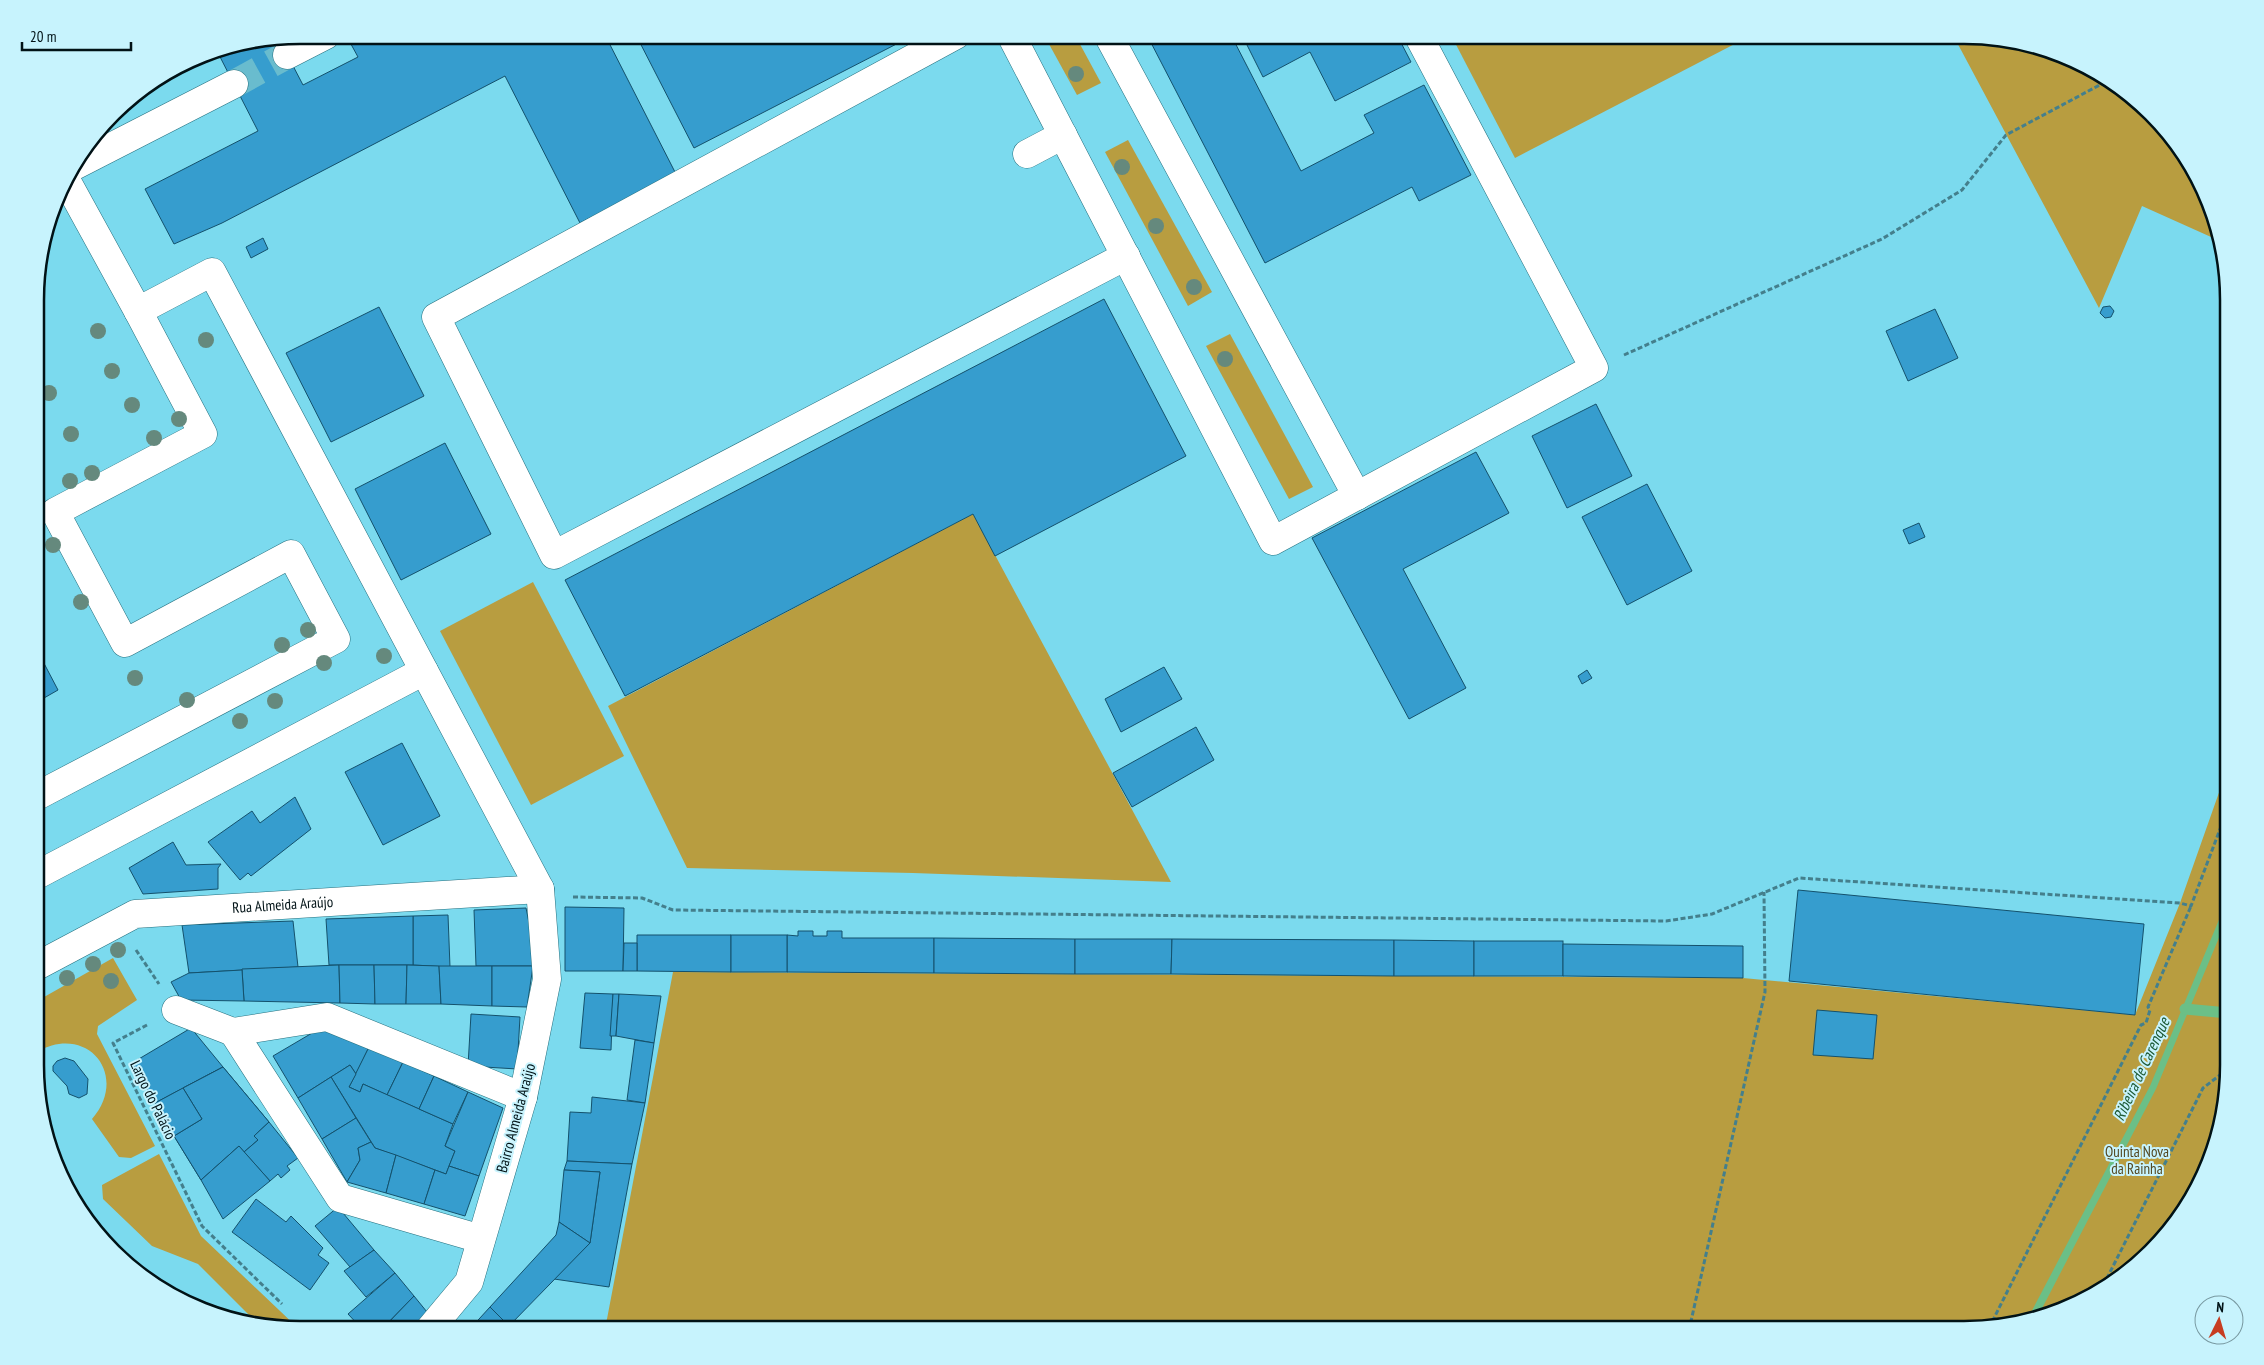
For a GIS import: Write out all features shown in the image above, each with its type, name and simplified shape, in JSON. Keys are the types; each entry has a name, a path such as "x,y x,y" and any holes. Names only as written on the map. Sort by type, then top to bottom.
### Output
{"street":[{"path":"287,55 308,44"},
{"path":"939,44 436,317 554,555 1126,256"},
{"path":"1016,44 1274,540 1594,368 1423,44"},
{"path":"1113,44 1357,496"},
{"path":"85,160 234,84"},
{"path":"1026,154 1063,134"},
{"path":"44,792 336,639 291,554 124,643 55,512 203,434 70,187"},
{"path":"138,311 212,272 540,889"},
{"path":"44,871 424,671"},
{"name":"Rua Almeida Araújo","path":"44,962 135,914 540,889"},
{"name":"Bairro Almeida Araújo","path":"436,1321 469,1282 523,1097 547,979 540,889"},
{"path":"176,1010 232,1032 327,1017 523,1097"},
{"path":"232,1032 340,1198 481,1239"}],"path":[{"path":"1594,368 1882,239 1962,190 2006,134 2102,84"},
{"path":"1993,1320 2141,1025 2146,1023 2150,1010 2148,1007 2191,906 2220,829"},
{"path":"565,897 642,898 673,910 1666,921 1712,914 1799,878 2180,903 2191,906"},
{"path":"1691,1321 1766,992 1764,892"},
{"path":"118,924 176,1010"},
{"name":"Largo do Palácio","path":"176,1010 113,1042 202,1226 282,1304"},
{"path":"2107,1278 2203,1088 2220,1075"}],"green space":[{"path":"1049,44 1080,44 1101,83 1077,95"},
{"path":"1456,44 1735,44 1515,158"},
{"path":"1958,44 1981,44 2031,52 2063,63 2107,87 2133,107 2157,131 2177,157 2194,186 2207,217 2213,238 2142,206 2099,308"},
{"path":"1128,140 1212,292 1188,306 1105,152"},
{"path":"1230,334 1313,487 1289,499 1206,346"},
{"path":"973,514 1171,882 913,873 687,868 608,706"},
{"path":"533,582 624,756 531,805 440,631"},
{"name":"Quinta Nova da Rainha","path":"2220,790 2220,1082 2212,1132 2207,1148 2194,1179 2177,1208 2157,1234 2133,1258 2107,1278 2078,1295 2031,1313 1981,1321 606,1321 673,972 1743,978 2135,1015 2180,903"},
{"path":"113,958 137,1000 98,1026 97,1034 155,1146 131,1158 119,1157 92,1119 103,1102 106,1086 104,1071 98,1058 86,1049 72,1044 55,1045 44,1049 44,997"},
{"path":"159,1154 201,1236 291,1321 250,1316 198,1264 152,1246 103,1199 102,1185"}],"shaded area":[{"path":"2220,917 2220,935 2156,1089 2041,1310 2031,1313 2150,1086"}],"building":[{"path":"282,44 303,85 358,57 351,44 610,44 676,174 580,223 505,76 222,223 174,244 145,189 258,131 220,56 233,52"},
{"path":"641,44 896,44 694,148"},
{"path":"1152,44 1236,44 1301,171 1374,133 1364,115 1424,85 1471,175 1419,201 1412,187 1265,263"},
{"path":"1246,44 1402,44 1411,62 1335,101 1310,52 1263,77"},
{"path":"263,238 268,249 251,258 246,247"},
{"path":"1104,299 1186,456 995,556 973,514 625,696 565,580"},
{"path":"2110,306 2114,311 2111,317 2105,318 2100,313 2103,307"},
{"path":"379,307 424,396 331,442 286,353"},
{"path":"1935,309 1958,358 1908,381 1886,331"},
{"path":"1596,404 1632,476 1567,508 1532,436"},
{"path":"445,443 491,534 401,580 355,489"},
{"path":"1476,452 1509,513 1403,569 1466,688 1409,719 1312,538"},
{"path":"1647,484 1692,571 1627,605 1582,517"},
{"path":"1919,523 1925,537 1909,544 1903,530"},
{"path":"44,663 58,690 44,698"},
{"path":"1164,667 1182,699 1121,732 1105,699"},
{"path":"1587,670 1592,678 1582,684 1578,676"},
{"path":"1196,727 1214,760 1132,807 1113,773"},
{"path":"402,743 440,816 383,845 345,772"},
{"path":"295,797 311,829 251,876 248,873 240,880 208,842 252,811 260,823"},
{"path":"173,842 186,865 221,864 218,868 218,889 143,894 129,868"},
{"path":"1798,890 2144,924 2135,1015 1789,981"},
{"path":"565,907 624,908 623,971 565,971"},
{"path":"526,908 538,966 476,966 474,910"},
{"path":"448,915 450,967 413,965 413,916"},
{"path":"413,916 413,965 329,965 326,919"},
{"path":"293,921 298,967 189,973 182,925"},
{"path":"798,931 813,931 813,936 827,936 827,931 842,931 842,938 934,938 934,973 787,972 787,935 798,936"},
{"path":"637,935 731,935 731,972 637,971"},
{"path":"731,935 787,935 787,972 731,972"},
{"path":"934,938 1075,939 1075,974 934,973"},
{"path":"1075,939 1172,939 1171,974 1075,974"},
{"path":"1172,939 1394,940 1394,976 1171,974"},
{"path":"1394,940 1474,941 1474,976 1394,976"},
{"path":"1474,941 1563,941 1563,976 1474,976"},
{"path":"624,943 637,943 637,971 623,971"},
{"path":"1563,944 1743,946 1743,978 1563,976"},
{"path":"339,965 340,1003 244,1001 242,969"},
{"path":"339,965 374,965 375,1004 340,1003"},
{"path":"374,965 407,965 406,1004 375,1004"},
{"path":"407,965 439,966 441,1004 406,1004"},
{"path":"439,966 492,966 492,1006 441,1004"},
{"path":"492,966 533,966 527,1007 492,1006"},
{"path":"242,970 244,1001 181,1000 171,982 189,973"},
{"path":"585,993 613,994 611,1050 580,1048"},
{"path":"613,994 619,994 616,1036 610,1036"},
{"path":"619,994 661,996 654,1043 616,1036"},
{"path":"1817,1010 1877,1015 1873,1059 1813,1055"},
{"path":"471,1014 520,1017 517,1069 468,1066"},
{"path":"324,1026 369,1047 356,1074 350,1065 298,1098 273,1056"},
{"path":"191,1028 223,1067 155,1103 132,1063"},
{"path":"635,1040 654,1043 645,1103 627,1100"},
{"path":"369,1047 403,1062 387,1095 363,1084 360,1092 349,1087"},
{"path":"65,1058 74,1061 88,1079 87,1094 79,1098 69,1094 67,1086 53,1071 53,1066 57,1061"},
{"path":"403,1062 434,1076 419,1109 387,1095"},
{"path":"350,1065 356,1074 349,1087 360,1092 363,1084 453,1124 445,1146 455,1151 446,1174 375,1148 331,1077"},
{"path":"223,1067 269,1122 254,1136 258,1140 244,1152 239,1146 201,1180 174,1136 202,1119 183,1088","holes":["211,1117 223,1135 220,1137 208,1119"]},
{"path":"223,1067 269,1122 254,1136 258,1140 244,1152 239,1146 201,1180 174,1136 202,1119 183,1088"},
{"path":"434,1076 468,1092 453,1124 419,1109"},
{"path":"331,1077 356,1118 322,1139 298,1098"},
{"path":"183,1088 202,1119 174,1136 155,1103"},
{"path":"468,1092 503,1108 479,1176 449,1166 455,1151 445,1146"},
{"path":"592,1097 645,1103 632,1164 567,1161 570,1112 591,1113"},
{"path":"356,1118 371,1142 358,1148 360,1160 347,1182 322,1139"},
{"path":"269,1122 298,1158 287,1166 290,1170 281,1178 278,1174 270,1181 244,1152 258,1140 254,1136"},
{"path":"371,1142 375,1148 396,1155 386,1193 347,1182 360,1160 358,1148"},
{"path":"239,1146 270,1181 223,1219 201,1180"},
{"path":"396,1155 435,1170 424,1204 386,1193"},
{"path":"567,1161 632,1164 609,1287 554,1279 590,1243 600,1172 564,1170"},
{"path":"449,1166 479,1176 465,1216 424,1204 435,1170 446,1174"},
{"path":"564,1170 600,1172 590,1243 559,1222"},
{"path":"256,1199 286,1222 291,1216 323,1248 318,1255 329,1263 310,1290 232,1232"},
{"path":"338,1207 374,1250 350,1267 315,1226"},
{"path":"559,1222 590,1243 514,1321 504,1321 490,1307 556,1235"},
{"path":"374,1250 395,1273 366,1297 344,1271"},
{"path":"395,1273 414,1296 390,1321 355,1321 348,1314"},
{"path":"414,1296 427,1312 420,1321 390,1321"},
{"path":"490,1307 504,1321 477,1321"}],"waterway":[{"path":"2185,1009 2220,1012"}],"tunnel":[{"path":"234,84 287,55"}],"water label":[{"name":"Ribeira de Carenque","path":"2141,1069"}]}
